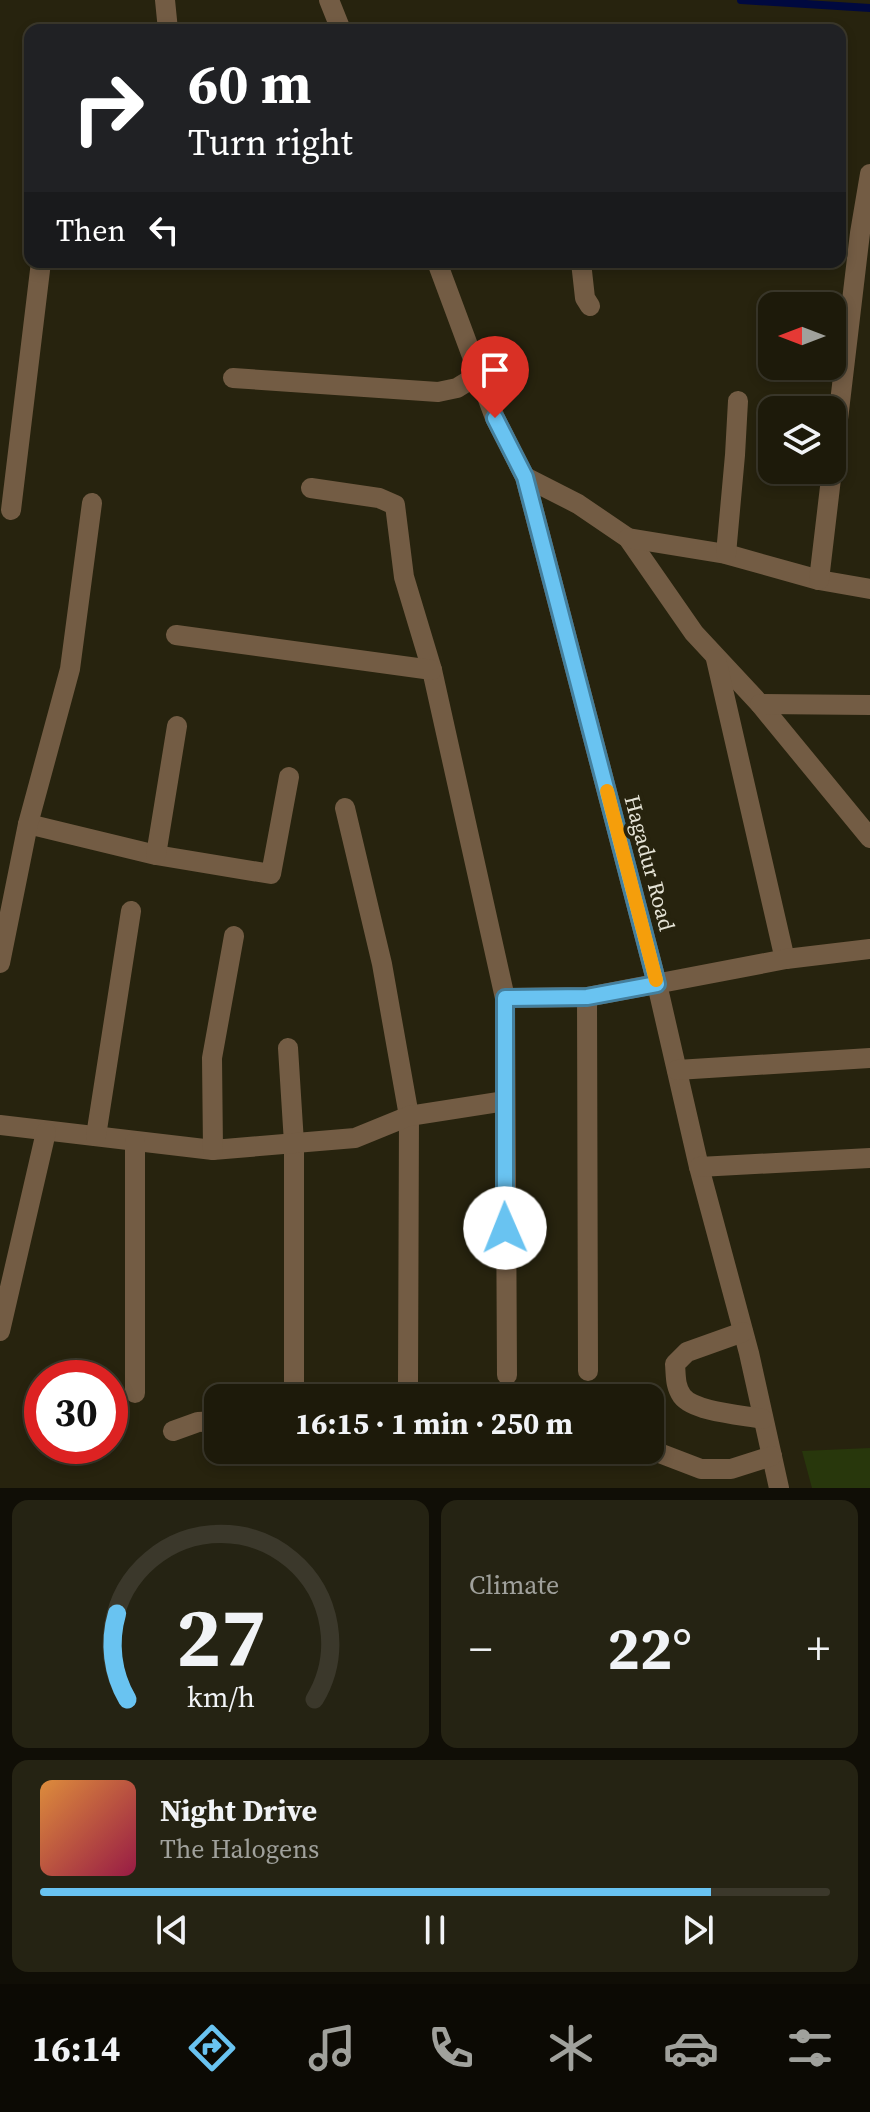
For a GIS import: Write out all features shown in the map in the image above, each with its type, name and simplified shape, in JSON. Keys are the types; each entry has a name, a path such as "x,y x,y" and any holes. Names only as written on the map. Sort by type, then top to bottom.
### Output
{"street":[{"path":"165,0 167,24"},
{"path":"329,0 339,24"},
{"path":"819,580 860,233 870,174"},
{"path":"11,510 40,268"},
{"name":"Hagadur Road","path":"439,268 495,418 525,477 657,984 779,1488"},
{"path":"582,268 585,298 590,306"},
{"path":"233,378 438,392 457,388 478,375"},
{"path":"726,554 738,401"},
{"path":"525,477 578,504 628,538 694,633 864,821 870,838"},
{"path":"311,488 379,498 395,505 404,577 432,670 505,998 507,1375"},
{"path":"0,963 28,824 70,669 92,503"},
{"path":"628,538 726,554 819,580 870,589"},
{"path":"176,635 432,670"},
{"path":"716,657 786,959"},
{"path":"760,704 870,705"},
{"path":"156,855 177,726"},
{"path":"28,824 156,855 271,874 289,777"},
{"path":"345,808 382,964 409,1116 408,1384"},
{"path":"96,1136 131,911"},
{"path":"213,1150 212,1058 234,936"},
{"path":"505,998 587,997 786,959 870,949"},
{"path":"587,997 588,1371"},
{"path":"288,1048 294,1143 294,1384"},
{"path":"677,1070 870,1058"},
{"path":"0,1125 213,1150 238,1149 355,1138 409,1116 505,1101"},
{"path":"0,1331 46,1132"},
{"path":"135,1142 135,1393"},
{"path":"699,1167 870,1158"},
{"path":"743,1332 687,1352 675,1364 676,1383 684,1398 699,1407 763,1419"},
{"path":"173,1431 204,1422"},
{"path":"664,1455 701,1469 731,1469 772,1456"}],"green space":[{"path":"870,1448 870,1488 812,1488 802,1451"}],"waterway":[{"path":"741,0 870,8"}],"slow traffic":[{"path":"607,791 656,980"}],"route":[{"path":"495,418 525,477 657,984 587,997 505,998 505,1228"}]}
